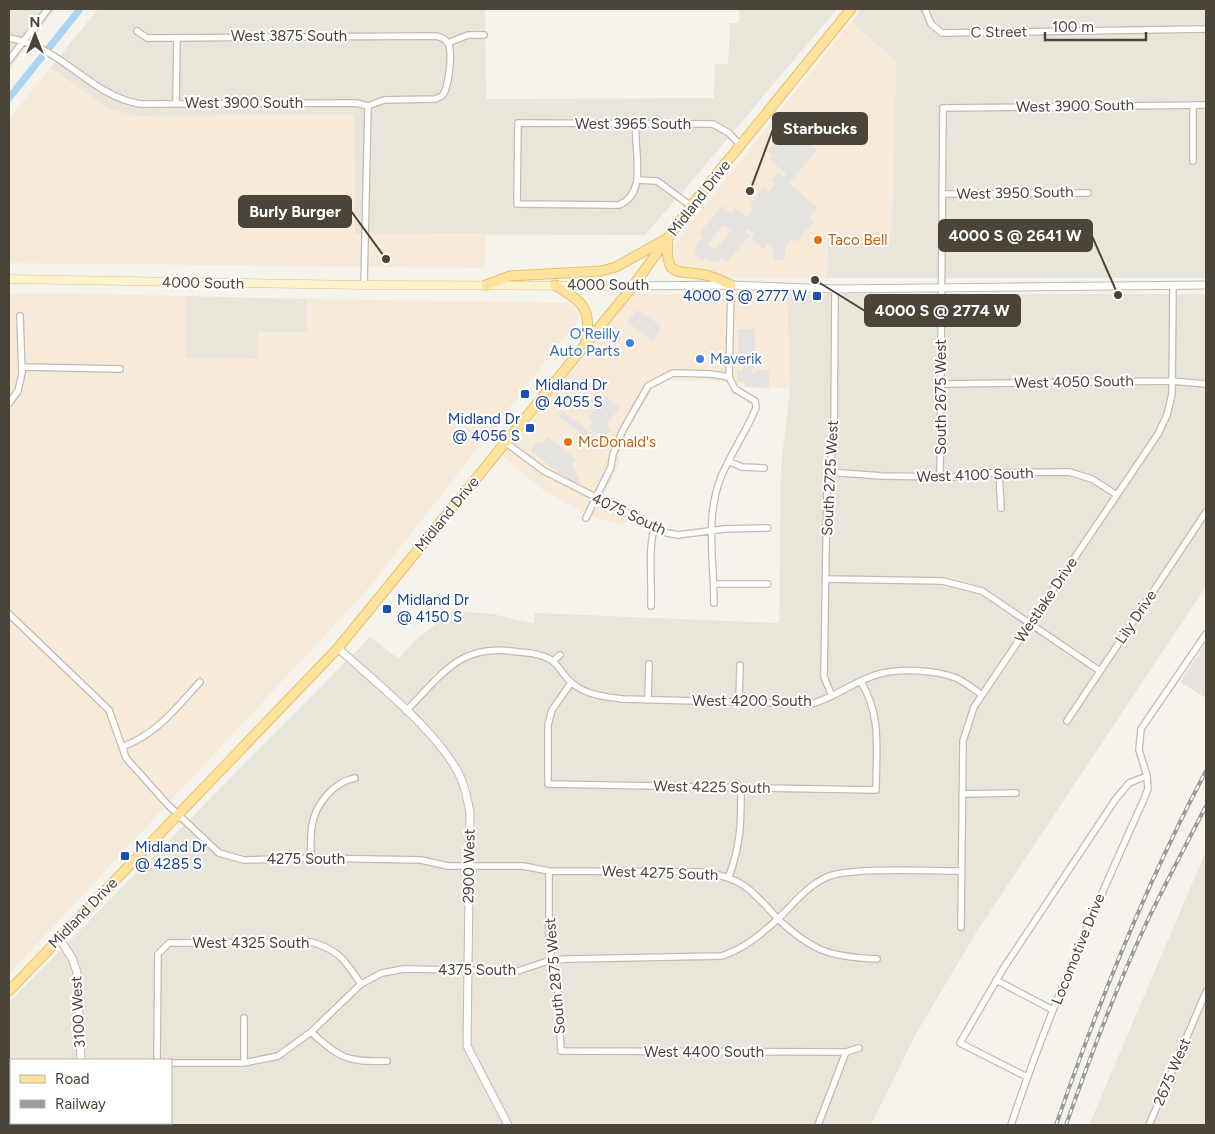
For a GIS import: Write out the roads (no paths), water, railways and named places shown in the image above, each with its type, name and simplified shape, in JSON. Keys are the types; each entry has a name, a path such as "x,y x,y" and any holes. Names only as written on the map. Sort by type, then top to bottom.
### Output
{"main road":[{"name":"Midland Drive","path":"9,991 338,648 633,286 691,206 851,9"},
{"path":"668,238 666,258 672,268 678,272 709,276 731,284"},
{"path":"486,285 510,276 601,271 616,267 668,238"},
{"name":"4000 South","path":"9,279 364,285 633,286"},
{"path":"555,285 586,309 589,327 586,343"}],"street":[{"path":"9,60 48,9"},
{"name":"C Street","path":"925,9 931,24 942,33 1206,29"},
{"name":"West 3875 South","path":"137,31 147,38 436,36 446,41 461,36 484,34"},
{"name":"West 3900 South","path":"9,38 24,40 57,57 122,101 140,104 356,102 368,106 384,100 435,99 442,96 448,83 446,41"},
{"path":"176,104 177,38"},
{"path":"1192,161 1193,105"},
{"name":"West 3900 South","path":"943,108 1206,105"},
{"path":"364,285 368,106"},
{"name":"South 2675 West","path":"940,477 943,108"},
{"name":"West 3965 South","path":"637,180 634,194 629,200 619,205 517,204 518,123 713,124 729,133 740,145"},
{"path":"636,124 637,180 656,181 691,206"},
{"name":"West 3950 South","path":"942,194 1088,192"},
{"path":"714,603 711,531 721,477 756,408 755,401 735,389 729,377 731,284"},
{"name":"4000 South","path":"633,286 731,284 835,289 1206,285"},
{"name":"Westlake Drive","path":"961,927 960,871 963,741 974,707 1161,428 1172,394 1173,285"},
{"name":"South 2725 West","path":"832,696 824,677 828,472 834,436 835,289"},
{"path":"9,403 18,391 22,367 20,316"},
{"path":"22,367 120,369"},
{"path":"586,518 611,466 613,454 623,430 648,386 673,373 711,374 729,377"},
{"name":"West 4050 South","path":"941,384 1172,381 1206,384"},
{"name":"4075 South","path":"505,442 544,472 654,528 678,535 768,528"},
{"path":"730,462 742,467 764,468"},
{"name":"West 4100 South","path":"828,472 882,476 940,477 999,473 1068,472 1092,479 1117,495"},
{"path":"999,473 1001,508"},
{"name":"Lily Drive","path":"1066,721 1206,512"},
{"path":"651,606 653,577 651,542 654,528"},
{"path":"826,580 942,581 982,591 1100,671"},
{"path":"714,584 768,584"},
{"name":"4275 South","path":"9,614 109,710 126,758 179,815 219,854 244,860 311,858 421,860 448,866"},
{"path":"1027,1077 960,1043 996,980 1122,790 1133,780 1147,776 1139,750 1142,729 1206,634"},
{"name":"2900 West","path":"338,648 406,711 438,745 458,772 470,812 467,1046 508,1125"},
{"path":"406,711 462,657 480,651 498,649 532,654 553,661 560,655"},
{"name":"West 4200 South","path":"553,661 571,683 602,697 812,704 878,674 900,671 940,673 957,678 982,695"},
{"path":"648,700 649,664"},
{"path":"739,702 740,665"},
{"path":"122,747 142,740 157,728 200,682"},
{"name":"West 4225 South","path":"571,683 552,710 548,725 548,784 876,790 876,724 872,700 862,682"},
{"name":"Locomotive Drive","path":"1011,1125 1027,1077 1095,907 1144,799 1148,788 1147,776"},
{"path":"311,858 312,825 317,811 332,789 342,780 355,778"},
{"path":"729,876 741,834 741,788"},
{"path":"962,794 1016,793"},
{"name":"West 4275 South","path":"448,866 523,866 549,871 706,872 729,876 748,887 778,919"},
{"name":"South 2875 West","path":"549,871 550,960 558,990 561,1051"},
{"path":"877,959 849,958 823,952 799,939 778,919 806,890 828,876 855,872 960,871"},
{"name":"4375 South","path":"172,1063 244,1063 278,1056 312,1032 361,984 382,973 404,969 518,971 550,960 722,956 740,949 759,937 778,919"},
{"name":"3100 West","path":"59,938 72,958 76,972 81,1059"},
{"name":"West 4325 South","path":"157,1059 158,954 169,943 312,942 330,947 344,960 361,984"},
{"path":"996,980 1053,1010"},
{"name":"2675 West","path":"1150,1125 1206,992"},
{"path":"244,1018 244,1063"},
{"path":"312,1032 344,1059 363,1062 387,1061"},
{"name":"West 4400 South","path":"561,1051 846,1052 859,1048"},
{"path":"818,1125 846,1052"}],"waterway":[{"path":"9,98 80,9"}],"railway":[{"path":"1056,1125 1124,945 1163,857 1206,771"},
{"path":"1066,1125 1103,1024 1124,974 1146,924 1206,806"}],"place":[{"name":"Starbucks","path":"750,191"},
{"name":"Taco Bell","path":"818,240"},
{"name":"Burly Burger","path":"386,259"},
{"name":"4000 S @ 2774 W","path":"815,280"},
{"name":"4000 S @ 2641 W","path":"1118,295"},
{"name":"4000 S @ 2777 W","path":"817,296"},
{"name":"O'Reilly Auto Parts","path":"630,343"},
{"name":"Maverik","path":"700,359"},
{"name":"Midland Dr @ 4055 S","path":"525,394"},
{"name":"Midland Dr @ 4056 S","path":"530,428"},
{"name":"McDonald's","path":"568,442"},
{"name":"Midland Dr @ 4150 S","path":"387,609"},
{"name":"Midland Dr @ 4285 S","path":"125,856"}]}
